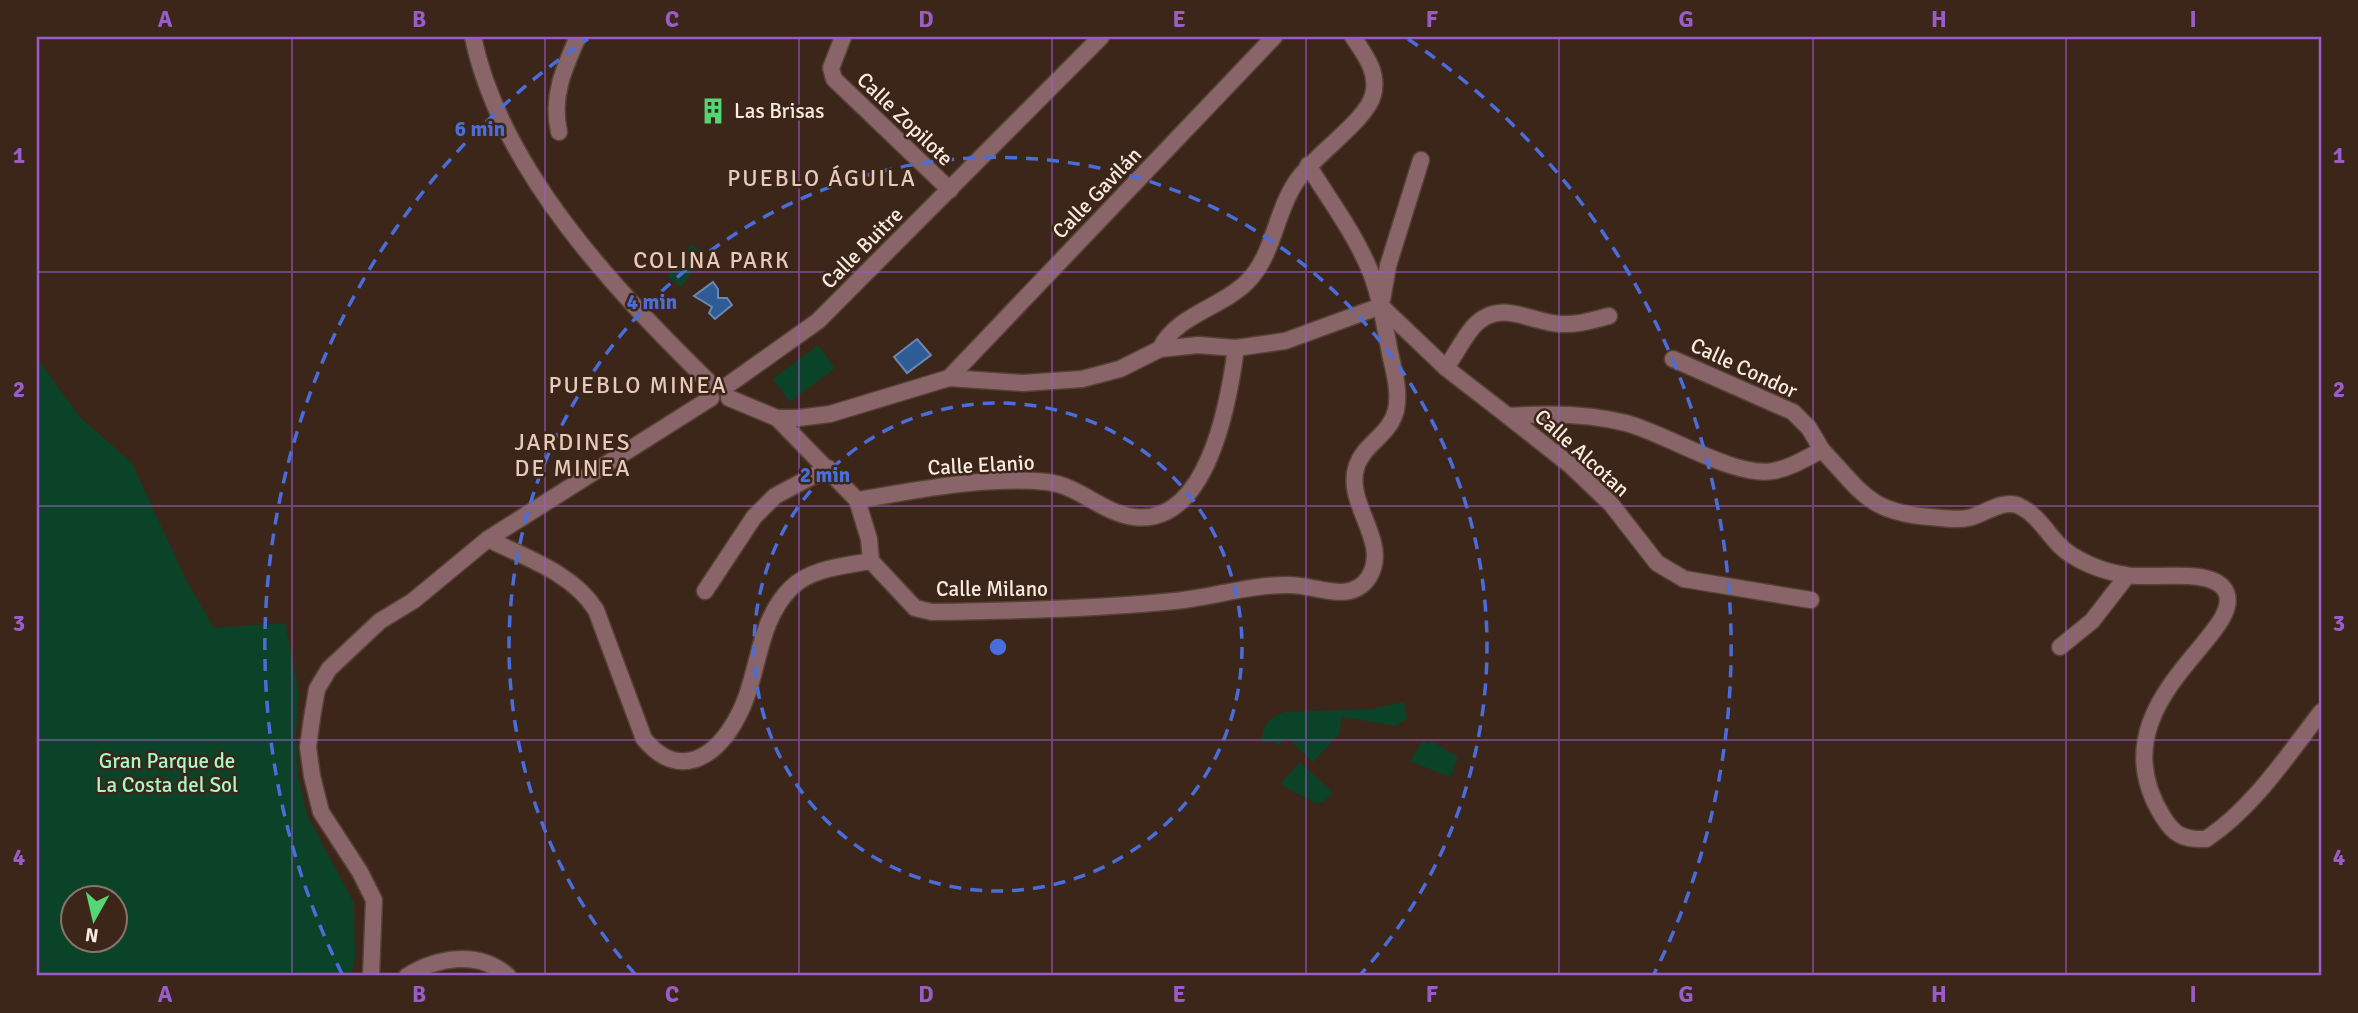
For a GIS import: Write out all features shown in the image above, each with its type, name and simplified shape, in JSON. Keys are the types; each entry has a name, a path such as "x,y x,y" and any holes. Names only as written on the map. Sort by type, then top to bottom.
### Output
{"street":[{"path":"473,37 481,76 501,121 576,237 645,320 720,392 777,418 828,468 857,500 869,540 871,561 807,576 792,587 766,628 738,717 715,746 701,757 685,763 671,762 657,755 644,739 596,610 586,595 574,584 488,539"},
{"path":"559,132 555,114 557,93 578,37"},
{"name":"Calle Zopilote","path":"843,37 831,68 834,79 950,191"},
{"name":"Calle Buitre","path":"371,976 374,900 360,872 321,812 308,747 317,689 329,669 346,650 380,621 413,601 488,539 720,392 818,321 1101,37"},
{"name":"Calle Gavilán","path":"949,378 1274,37"},
{"path":"1160,349 1166,335 1176,327 1225,299 1247,282 1269,247 1294,184 1308,165 1368,107 1374,93 1371,63 1353,37"},
{"path":"1381,306 1388,266 1421,160"},
{"path":"1308,165 1367,262 1381,306"},
{"path":"777,418 830,414 949,378 1023,383 1082,379 1119,369 1160,349 1198,345 1236,348 1285,341 1381,306"},
{"name":"Calle Alcotan","path":"1381,306 1447,369 1570,465 1611,504 1657,563 1684,579 1811,600"},
{"name":"Calle Milano","path":"871,561 915,608 932,612 1107,608 1211,597 1279,584 1345,592 1359,587 1368,578 1374,564 1372,537 1356,498 1355,472 1359,461 1387,431 1396,410 1398,394 1381,306"},
{"path":"1447,369 1474,326 1503,311 1522,313 1557,324 1577,324 1609,316"},
{"name":"Calle Elanio","path":"857,500 937,487 1009,481 1049,482 1078,490 1110,510 1132,517 1154,517 1170,512 1184,501 1197,480 1217,436 1228,406 1236,348"},
{"name":"Calle Condor","path":"1672,359 1793,412 1809,428 1822,450 1872,502 1886,510 1951,519 1969,518 2000,505 2014,504 2030,513 2061,547 2089,564 2127,576"},
{"path":"1508,416 1558,412 1623,422 1656,432 1745,471 1771,472 1793,466 1822,450"},
{"path":"705,591 754,517 775,496 828,468"},
{"path":"2060,648 2092,621 2127,576 2206,578 2220,583 2227,594 2229,608 2224,621 2173,677 2161,696 2146,740 2145,767 2149,789 2170,829 2181,838 2206,839 2221,827 2257,792 2321,712"},
{"path":"407,976 426,966 457,959 491,964 508,976"}],"green space":[{"path":"691,244 705,254 681,287 667,277"},
{"path":"818,345 835,368 790,402 773,379"},
{"name":"Gran Parque de La Costa del Sol","path":"37,358 80,417 132,463 186,580 214,628 285,623 299,693 296,732 298,776 307,815 354,903 355,957 351,976 37,976"},
{"path":"1404,702 1407,719 1395,726 1342,717 1339,734 1313,762 1287,738 1278,746 1273,742 1263,742 1267,723 1284,712 1371,709"},
{"path":"1423,741 1429,744 1431,741 1458,757 1450,777 1410,761"},
{"path":"1300,762 1333,793 1322,803 1313,802 1280,784"}],"water":[{"path":"713,282 718,289 718,298 727,298 732,305 715,319 709,313 712,307 694,296"},
{"path":"917,339 931,355 907,373 894,357"}],"place":[{"name":"Las Brisas","path":"713,111"}],"district":[{"name":"PUEBLO ÁGUILA","path":"822,178"},
{"name":"COLINA PARK","path":"712,260"},
{"name":"PUEBLO MINEA","path":"638,385"},
{"name":"JARDINES DE MINEA","path":"573,455"}]}
